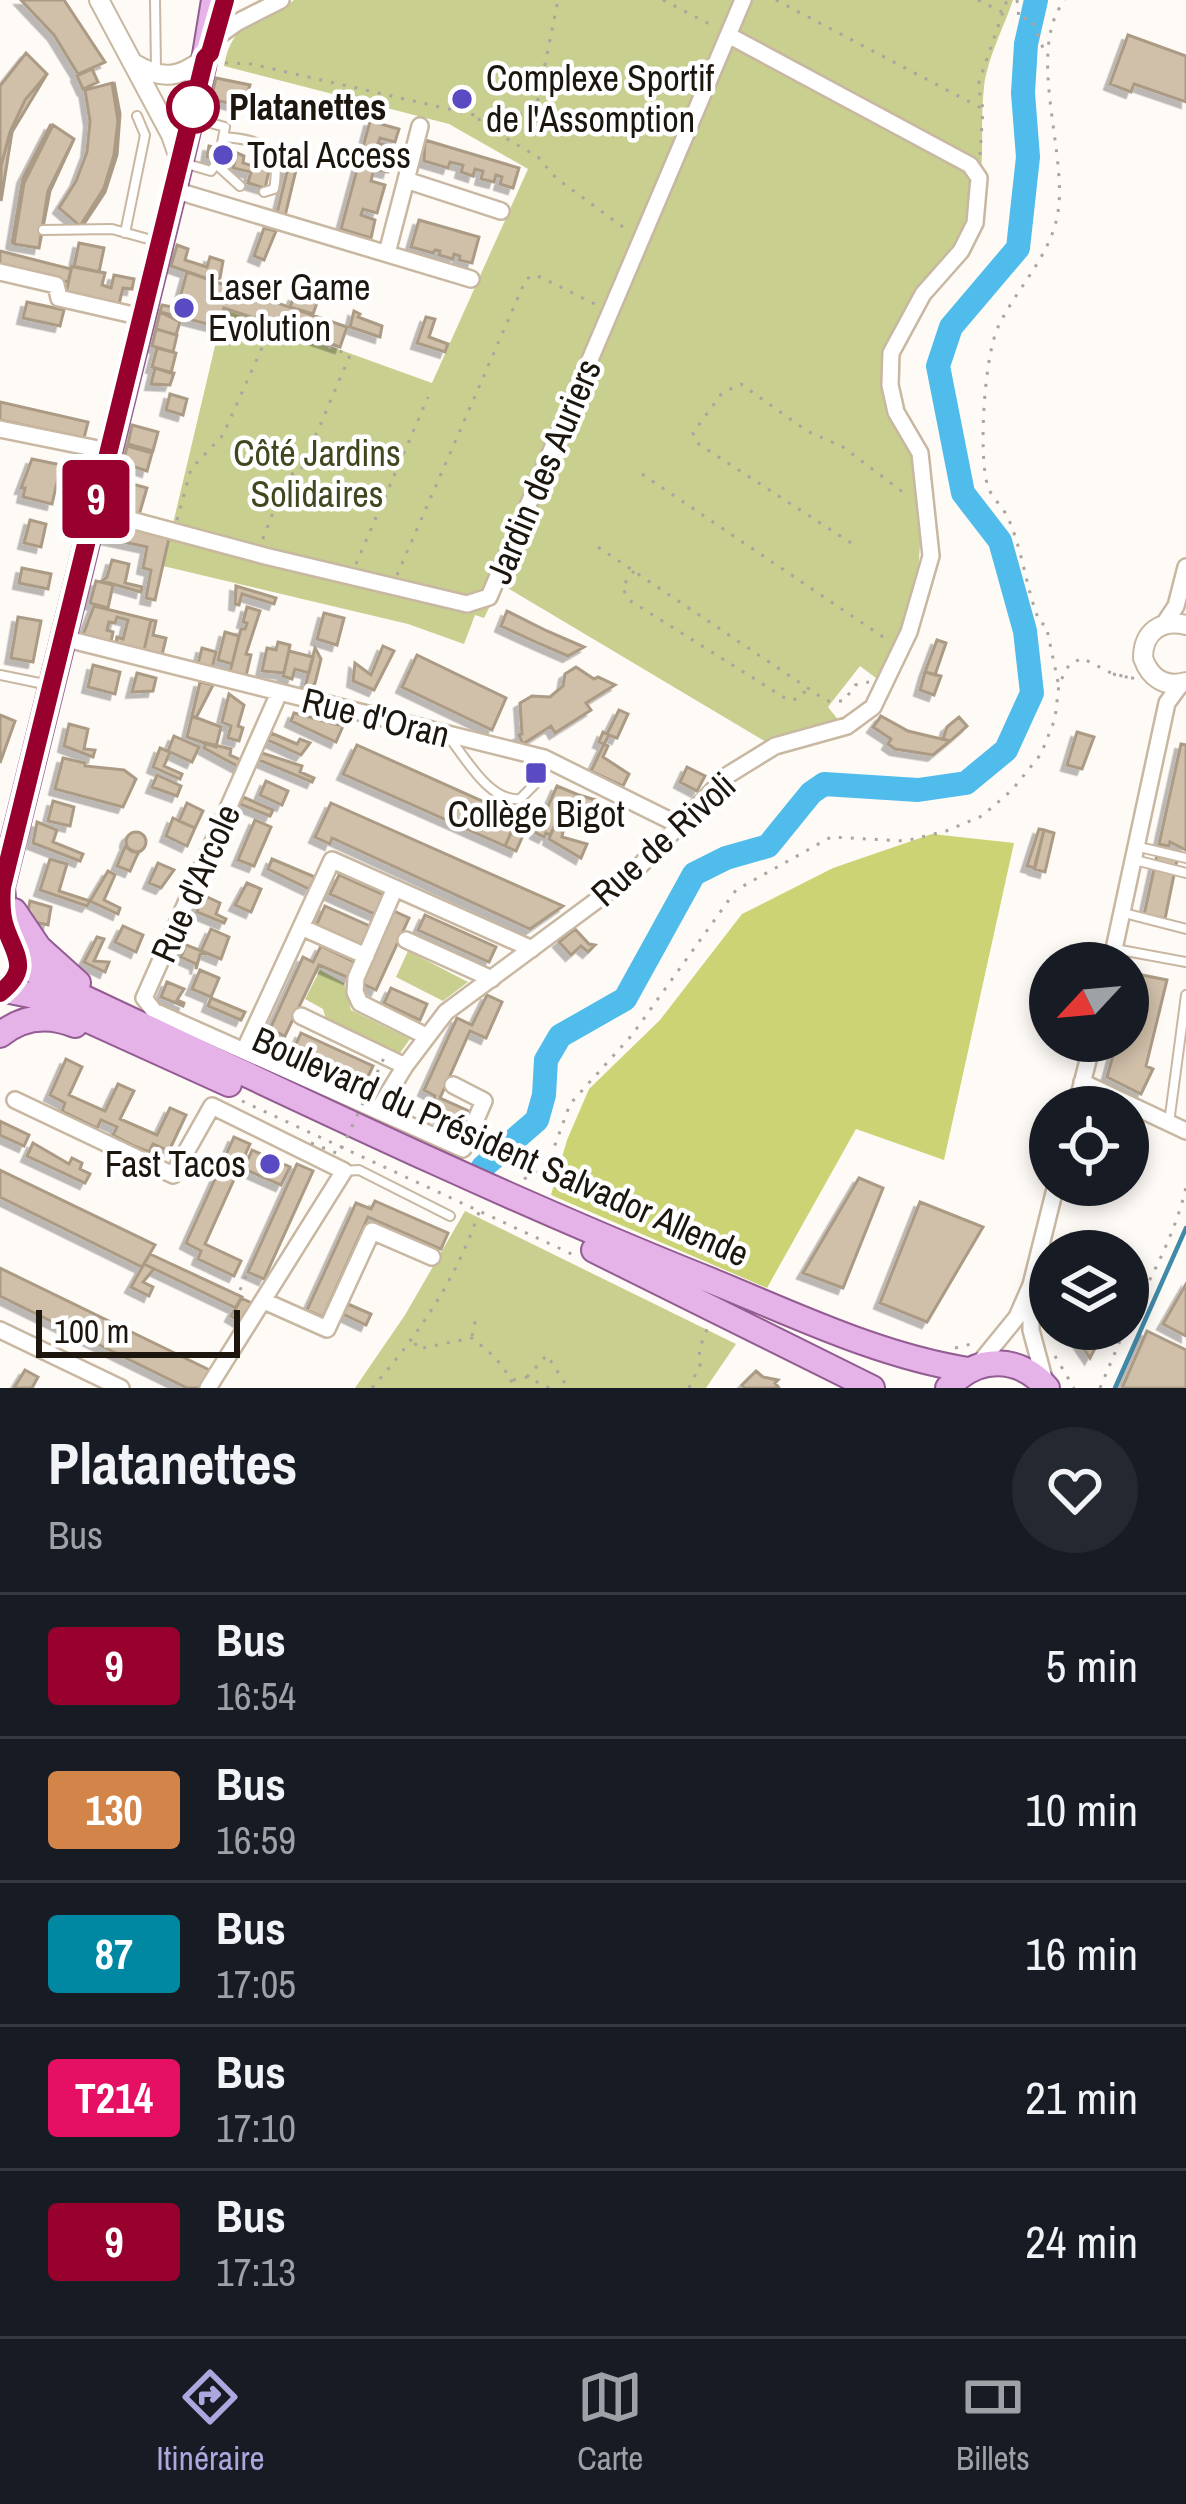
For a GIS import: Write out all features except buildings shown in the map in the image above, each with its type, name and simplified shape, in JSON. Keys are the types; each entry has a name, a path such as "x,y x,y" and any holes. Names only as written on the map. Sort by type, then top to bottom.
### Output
{"main road":[{"path":"212,53 214,0"},
{"path":"3,930 6,841 51,686 190,118 225,0"},
{"path":"6,841 20,851 12,901 15,913 29,937 70,979 406,1138 449,1168"},
{"name":"Boulevard du Président Salvador Allende","path":"3,930 18,956 44,979 607,1239 885,1351 972,1368 1012,1364 1046,1387"},
{"name":"Boulevard du Président Salvador Allende","path":"18,956 16,974 3,991 35,996 483,1199 872,1388"},
{"path":"0,1035 32,1017 60,1019 113,1040 139,1042"},
{"path":"948,1388 972,1368"}],"street":[{"path":"100,0 180,161"},
{"path":"133,63 156,76 173,77 212,53 238,22 281,0"},
{"name":"Jardin des Auriers","path":"94,510 467,604 489,597 743,0"},
{"path":"730,36 977,171"},
{"path":"387,253 420,126"},
{"name":"Rue de Rivoli","path":"379,1110 446,1012 631,875 728,775 775,746 861,718 873,707 901,648 932,556 920,453 896,412 890,385 891,353 923,294 961,251 975,223 980,196 977,171"},
{"path":"406,180 501,212"},
{"path":"174,190 471,279"},
{"path":"0,272 56,285 59,298 142,316"},
{"path":"0,430 108,451"},
{"path":"1183,683 1156,679 1147,670 1143,648 1154,629 1186,623 1185,572"},
{"path":"1164,624 1176,606 1185,572"},
{"name":"Rue d'Oran","path":"63,638 532,755 679,824"},
{"path":"1156,679 1158,744"},
{"path":"1116,942 1167,703 1183,683"},
{"name":"Rue d'Arcole","path":"279,693 144,998 154,1011 463,1149 484,1101 453,1085"},
{"path":"244,1051 332,860 532,950"},
{"path":"394,888 356,978 355,992 360,1003 427,1036"},
{"path":"302,927 366,956"},
{"path":"406,940 492,979"},
{"path":"301,1016 405,1066"},
{"path":"1081,1086 1087,1062"},
{"path":"1082,1082 1186,1131"},
{"path":"15,1100 173,1175 212,1106 344,1171 208,1388"},
{"path":"264,1301 328,1329 372,1231 432,1257"},
{"path":"972,1368 1017,1317 1029,1290"},
{"path":"0,1330 121,1388"},
{"path":"1036,1350 1046,1387"}],"lane":[{"path":"155,0 156,76"},
{"path":"125,233 146,135 137,116"},
{"path":"180,161 211,171 224,137 221,125 190,118"},
{"path":"224,137 262,146 274,155 278,166 274,189 264,192"},
{"path":"219,158 240,186"},
{"path":"43,230 112,229 160,242"},
{"path":"0,676 51,686"},
{"path":"447,735 506,800 520,799 532,790 537,778 532,755"},
{"path":"1134,853 1186,858"},
{"path":"1134,853 1186,873"},
{"path":"1122,912 1186,929"},
{"path":"1149,959 1186,962"},
{"path":"1169,1123 1186,995"},
{"path":"344,1171 358,1170 450,1216"}],"path":[{"path":"212,53 479,116 518,115 537,104 558,0"},
{"path":"663,0 730,36"},
{"path":"776,0 983,109"},
{"path":"978,0 1002,12"},
{"path":"977,171 983,109 978,85 1006,0"},
{"path":"1017,0 1019,19 1031,18 1040,49 1046,54"},
{"path":"517,1182 548,1164 570,1104 632,1035 736,890 831,837 905,841 946,832 982,816 1012,790 1041,754 1055,719 1059,684 1046,625 1033,606 1007,515 988,489 984,412 995,331 1041,261 1059,207 1059,150 1046,54 1055,13 1065,0"},
{"path":"479,116 488,130 538,157 556,178 642,241"},
{"path":"393,586 526,279 536,275 611,312"},
{"path":"175,530 191,469 223,435 269,332 278,328 350,355 302,470 287,476 257,554"},
{"path":"851,542 698,443 693,433 722,393 741,384 807,431 843,447 925,506"},
{"path":"351,576 428,397"},
{"path":"642,474 901,648"},
{"path":"598,547 835,703 861,681 882,688"},
{"path":"634,571 622,587 629,599 788,700 809,688"},
{"path":"1059,684 1069,665 1082,658 1113,674"},
{"path":"311,1142 338,1154 385,1058"},
{"path":"1149,1283 1186,1187"},
{"path":"373,1388 413,1340 468,1246 483,1199"},
{"path":"240,1290 251,1264"},
{"path":"472,1338 477,1313"},
{"path":"688,1388 701,1363 701,1337 712,1322"},
{"path":"945,1348 970,1345 989,1336"},
{"path":"413,1340 418,1349 472,1338"},
{"path":"472,1338 512,1380"},
{"path":"1051,1350 1074,1388"},
{"path":"1100,1388 1117,1350"},
{"path":"506,1388 512,1380 527,1377 547,1355 568,1388"},
{"path":"527,1377 549,1388"}],"green space":[{"name":"Côté Jardins Solidaires","path":"294,0 1013,0 986,76 980,176 972,212 952,249 904,314 888,351 886,399 909,446 919,491 920,551 912,604 880,681 860,666 828,707 840,722 766,742 501,584 484,618 475,615 464,644 408,624 163,566 224,308 432,383 528,169 449,124 224,66 242,29"},
{"path":"932,834 1014,843 944,1160 856,1129 767,1288 551,1195 589,1089 660,1020 742,914 833,868"},
{"path":"408,951 468,982 443,1001 396,977"},
{"path":"320,970 344,983 351,1010 410,1039 398,1056 327,1023 323,1009 305,999"},
{"path":"465,1211 736,1344 706,1388 355,1388 405,1315"}],"waterway":[{"path":"483,1167 537,1120 546,1060 560,1036 625,999 694,874 726,858 768,846 811,793 824,784 918,790 966,783 1006,750 1032,693 1025,631 1000,541 963,493 938,366 951,327 1018,248 1028,157 1023,93 1026,44 1036,0"},
{"path":"1115,1388 1186,1228"}],"bus line":[{"name":"9","path":"0,993 12,982 18,965 16,947 6,932 2,887 205,58 225,0"}],"place":[{"name":"Complexe Sportif de l'Assomption","path":"462,99"},
{"name":"Platanettes","path":"193,107"},
{"name":"Total Access","path":"223,155"},
{"name":"Laser Game Evolution","path":"184,308"},
{"name":"Collège Bigot","path":"536,773"},
{"name":"Fast Tacos","path":"270,1164"}]}
